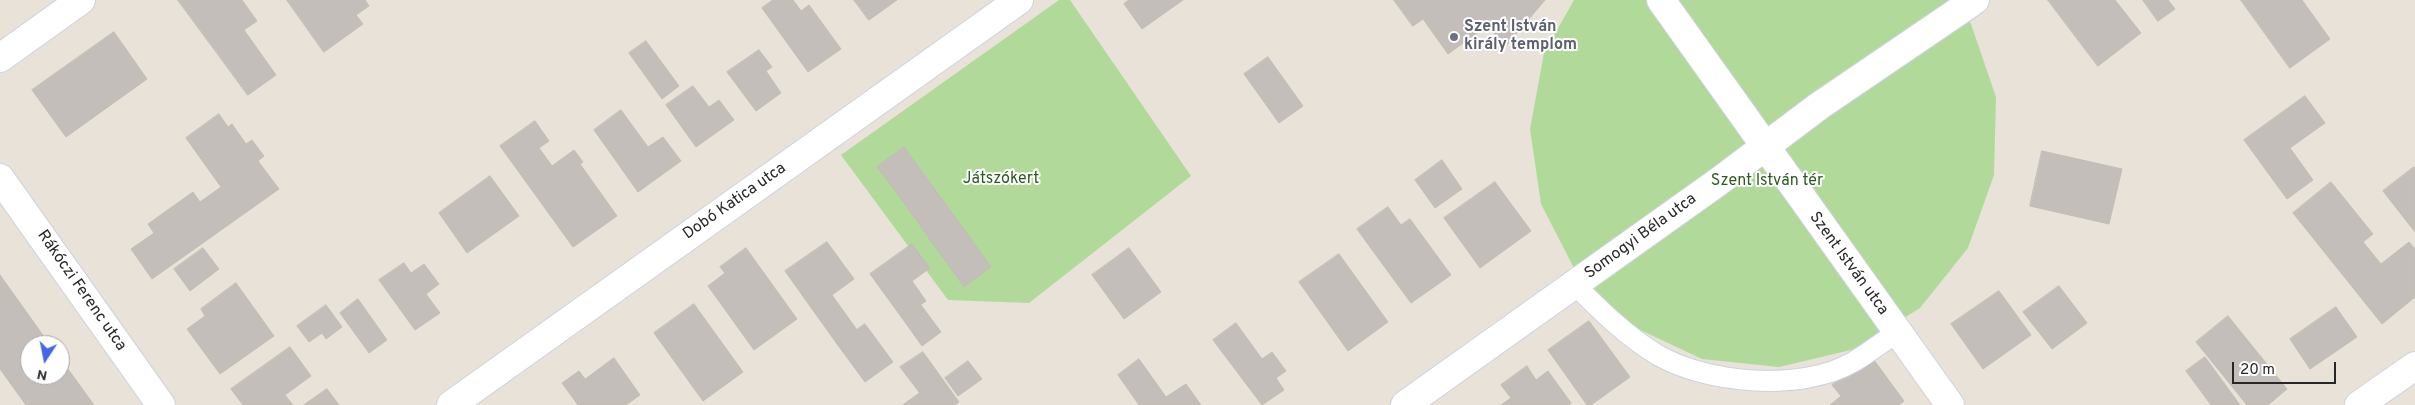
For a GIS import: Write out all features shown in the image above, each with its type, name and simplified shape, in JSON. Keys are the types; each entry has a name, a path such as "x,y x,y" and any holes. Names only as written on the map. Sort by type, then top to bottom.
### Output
{"street":[{"path":"0,58 81,0"},
{"name":"Dobó Katica utca","path":"451,405 1019,0"},
{"name":"Szent István utca","path":"1661,0 1950,405"},
{"name":"Somogyi Béla utca","path":"1405,405 1575,285 1819,106 1975,0"},
{"name":"Rákóczi Ferenc utca","path":"0,178 161,405"},
{"path":"2359,405 2415,366"}],"lane":[{"path":"1575,285 1605,315 1657,355 1688,368 1728,377 1775,380 1812,378 1852,363 1897,332"}],"green space":[{"name":"Játszókert","path":"1059,0 1070,0 1191,176 1029,303 948,300 841,155"},
{"name":"Szent István tér","path":"1574,0 1953,0 1971,24 1996,97 1994,175 1968,248 1920,308 1855,349 1779,367 1702,359 1632,326 1576,272 1541,204 1530,129 1544,53"}],"building":[{"path":"178,0 242,0 257,21 244,30 276,75 248,95"},
{"path":"287,0 365,0 369,6 356,15 363,24 324,52"},
{"path":"773,0 793,0 801,11 809,5 841,49 808,72 762,8"},
{"path":"854,0 897,0 869,20"},
{"path":"1129,0 1183,0 1142,29 1124,4"},
{"name":"Szent István király templom","path":"1394,0 1545,0 1505,47 1488,25 1448,54 1423,19 1413,26"},
{"path":"2048,0 2115,0 2141,33 2098,66"},
{"path":"2143,0 2168,0 2175,9 2158,21"},
{"path":"2241,0 2302,0 2330,39 2290,68"},
{"path":"114,32 147,79 66,137 32,90"},
{"path":"646,41 679,86 662,99 629,53"},
{"path":"759,50 772,67 766,71 781,93 756,111 727,72"},
{"path":"1268,57 1303,106 1279,123 1244,74"},
{"path":"693,86 709,107 719,100 734,120 696,147 666,105"},
{"path":"2305,96 2325,123 2290,148 2313,180 2287,199 2244,140"},
{"path":"621,110 648,147 663,137 681,161 638,192 594,130"},
{"path":"219,114 228,127 232,124 246,144 252,140 264,156 258,161 279,189 152,279 131,249 154,233 148,224 193,192 200,202 221,187 186,138"},
{"path":"535,121 549,141 539,148 552,166 574,150 583,162 580,164 617,216 573,247 500,146"},
{"path":"904,147 921,170 894,189 877,167"},
{"path":"2042,151 2122,169 2109,224 2030,206"},
{"path":"1442,160 1462,189 1435,208 1415,180"},
{"path":"2415,168 2415,232 2383,191"},
{"path":"921,170 991,267 964,287 894,189"},
{"path":"490,176 519,216 467,253 439,213"},
{"path":"1495,182 1531,231 1480,268 1444,218"},
{"path":"2331,182 2373,234 2363,242 2381,264 2409,242 2415,249 2415,297 2382,324 2293,213"},
{"path":"1388,207 1401,225 1370,247 1357,229"},
{"path":"1410,219 1451,275 1411,303 1370,247"},
{"path":"827,242 854,279 832,295 857,330 837,344 785,271"},
{"path":"912,244 930,268 912,281 926,301 902,318 870,274"},
{"path":"203,248 219,269 190,291 174,269"},
{"path":"746,248 797,319 754,350 708,286 725,273 720,267"},
{"path":"1129,248 1161,292 1124,319 1092,275"},
{"path":"1339,254 1388,322 1348,351 1299,282"},
{"path":"404,263 411,273 424,264 439,284 426,294 440,313 415,330 379,280"},
{"path":"0,275 43,335 20,335 20,385 70,385 70,372 94,405 26,405 0,369"},
{"path":"236,283 274,336 220,374 187,329 205,316 201,309"},
{"path":"2059,286 2087,323 2052,349 2023,312"},
{"path":"1999,291 2031,335 1983,369 1951,324"},
{"path":"358,299 387,340 369,353 340,313"},
{"path":"694,304 743,372 703,401 654,333"},
{"path":"326,305 342,327 326,339 322,333 309,342 297,326"},
{"path":"921,305 941,332 922,346 902,318"},
{"path":"2336,307 2357,337 2310,369 2290,339"},
{"path":"2228,316 2287,389 2268,405 2247,405 2196,342"},
{"path":"1589,321 1630,377 1591,405 1587,405 1548,350"},
{"path":"1236,323 1262,359 1272,352 1286,371 1276,378 1284,390 1262,405 1213,340"},
{"path":"865,324 893,362 865,382 837,344"},
{"path":"290,347 311,376 285,395 293,405 243,405 231,389"},
{"path":"923,352 941,377 919,392 900,367"},
{"path":"1871,356 1904,401 1899,405 1830,405 1841,396 1832,385"},
{"path":"2205,357 2240,405 2211,405 2186,371"},
{"path":"614,358 640,395 626,405 578,405 562,383 579,371 585,379"},
{"path":"1139,359 1166,397 1186,384 1201,405 1139,405 1118,375"},
{"path":"968,361 982,379 958,396 945,378"},
{"path":"1527,366 1536,380 1548,371 1571,403 1569,405 1501,405 1511,398 1501,385"},
{"path":"941,377 959,402 955,405 928,405 919,392"},
{"path":"327,389 339,405 304,405"},
{"path":"920,393 928,405 903,405"}],"place":[{"name":"Szent István király templom","path":"1454,37"}]}
